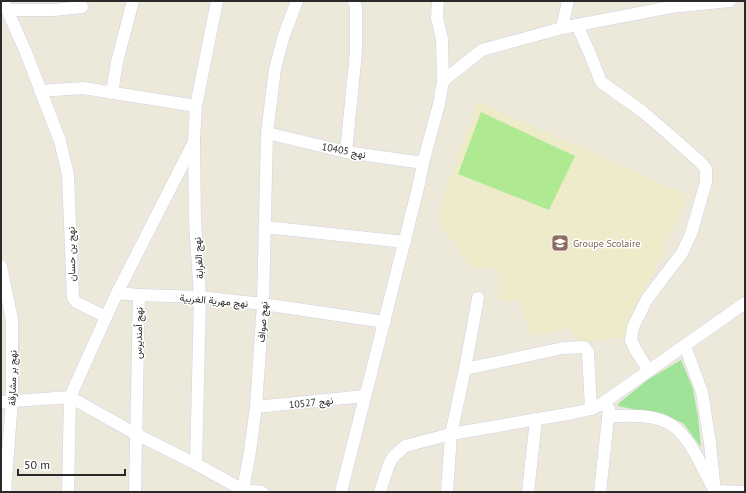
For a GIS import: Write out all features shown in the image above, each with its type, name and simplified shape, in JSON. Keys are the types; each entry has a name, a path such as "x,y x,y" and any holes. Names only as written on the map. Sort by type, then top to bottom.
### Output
{"street":[{"path":"112,93 117,62 132,1"},
{"name":"نهج الغرابة","path":"196,464 200,297 195,221 194,140 196,106 217,1"},
{"name":"نهج صواف","path":"242,490 250,451 256,407 263,304 267,133 275,69 284,35 297,1"},
{"path":"346,152 356,52 356,7 354,1"},
{"path":"341,492 385,322 444,81 442,39 437,18 438,1"},
{"path":"562,28 568,1"},
{"path":"444,81 482,50 562,28 671,4 730,1"},
{"path":"5,6 54,10 82,7"},
{"name":"نهج بن حسان","path":"5,6 25,50 60,142 68,175 73,298 76,302 106,317"},
{"path":"577,25 601,82 643,112 706,169 706,182 691,234 682,253 647,299 633,327 631,340 635,349 650,371"},
{"path":"40,92 83,88 196,106"},
{"name":"نهج 10405","path":"267,133 346,152 423,163"},
{"path":"68,492 70,397 117,293 194,140"},
{"path":"265,227 405,242"},
{"name":"نهج بر مشارقة","path":"1,266 12,320 7,401 4,492"},
{"name":"نهج أمنديرس","path":"117,293 139,295 135,492"},
{"name":"نهج مهرية الغربية","path":"139,295 200,297 263,304 385,322"},
{"path":"447,492 451,434 478,298"},
{"path":"380,492 389,464 400,449 405,446 451,434 591,409 600,405 650,371 745,303"},
{"path":"685,346 702,392 710,443 715,492"},
{"path":"465,369 563,348 584,347 588,351 589,357 591,409"},
{"name":"نهج 10527","path":"256,407 365,396"},
{"path":"7,401 70,397 242,490 262,492"},
{"path":"600,492 610,398"},
{"path":"608,416 637,416 653,418 673,426 693,450 715,492"},
{"path":"528,492 536,419"},
{"path":"715,492 745,492"}],"shaded area":[{"name":"Groupe Scolaire","path":"477,101 688,195 625,337 578,342 568,328 531,337 520,302 498,300 498,270 470,266 437,221 445,191"}],"green space":[{"path":"481,112 575,156 549,210 458,174"},
{"path":"681,360 693,389 701,447 683,423 661,415 618,406 619,403 649,379"}],"place":[{"name":"Groupe Scolaire","path":"560,243"}]}
